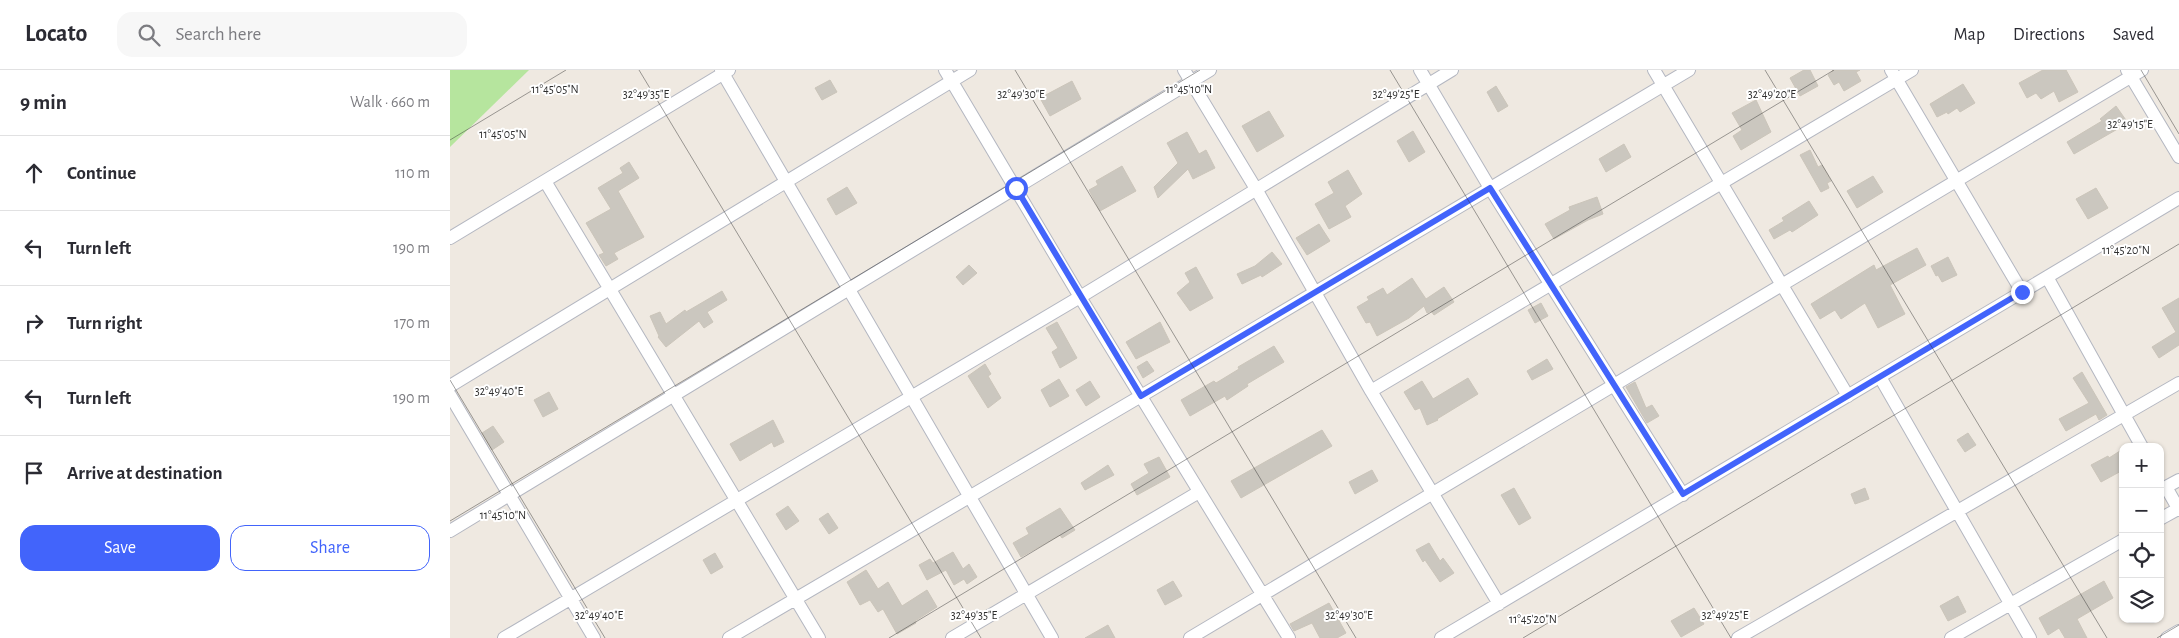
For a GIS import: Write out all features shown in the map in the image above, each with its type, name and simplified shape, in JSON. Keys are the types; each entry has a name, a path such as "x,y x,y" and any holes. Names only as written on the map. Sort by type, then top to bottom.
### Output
{"street":[{"path":"450,386 786,182 948,76 970,70"},
{"path":"1184,70 1256,189 1372,391 1499,604"},
{"path":"450,531 1210,70"},
{"path":"1420,70 1490,188 1613,386 1683,494"},
{"path":"504,638 1080,297 1452,70"},
{"path":"1654,70 1848,396"},
{"path":"729,638 1141,396 1689,70"},
{"path":"1372,391 1722,183 1894,75 1912,70"},
{"path":"1190,638 1434,494 2129,73 2142,70"},
{"path":"450,238 724,71 848,290 971,496 1052,638"},
{"path":"2129,73 2179,157"},
{"path":"1894,75 2022,292"},
{"path":"948,76 1080,297 1289,638"},
{"path":"545,180 819,638"},
{"path":"1441,638 2179,198"},
{"path":"2047,278 2140,443"},
{"path":"1880,377 2030,638"},
{"path":"1738,638 2179,384"},
{"path":"450,395 508,496 594,638"},
{"path":"2164,483 2179,480"},
{"path":"2164,485 2179,509 2164,517"},
{"path":"952,638 1200,492"},
{"path":"1951,638 2119,542"},
{"path":"2167,638 2179,631"}],"green space":[{"path":"450,70 529,70 450,147"}],"building":[{"path":"1804,70 1810,70 1818,86 1800,96 1790,78"},
{"path":"1832,70 1860,70 1856,72 1861,81 1844,91 1839,82 1834,85 1828,75"},
{"path":"2043,70 2066,70 2078,92 2059,102 2054,91 2041,99 2036,93 2027,98 2019,83"},
{"path":"830,80 837,92 822,100 815,88"},
{"path":"1072,81 1081,99 1050,116 1040,98"},
{"path":"1963,84 1975,103 1960,112 1957,108 1948,114 1947,112 1937,117 1930,104"},
{"path":"1496,86 1508,106 1498,112 1487,92"},
{"path":"1756,100 1771,132 1741,150 1733,136 1742,130 1732,113"},
{"path":"2116,106 2128,123 2074,154 2067,142 2102,121 2100,119"},
{"path":"1269,111 1284,136 1257,152 1242,126"},
{"path":"1413,131 1425,152 1409,162 1397,141"},
{"path":"1187,132 1199,154 1206,150 1215,168 1193,179 1188,169 1158,198 1154,187 1178,163 1167,143"},
{"path":"1624,144 1631,157 1606,172 1599,159"},
{"path":"1810,150 1818,167 1822,165 1831,181 1827,183 1829,188 1821,192 1800,155"},
{"path":"629,162 639,178 618,191 644,237 614,253 618,259 606,266 599,255 604,253 586,223 611,209 598,188 623,173 620,168"},
{"path":"1122,166 1136,191 1100,211 1089,190 1098,185 1096,181"},
{"path":"1348,170 1362,194 1345,206 1351,217 1329,229 1315,204 1334,193 1328,182"},
{"path":"1873,176 1883,192 1857,208 1847,191"},
{"path":"847,187 857,203 836,215 827,199"},
{"path":"2096,188 2108,208 2088,219 2076,199"},
{"path":"1597,197 1603,214 1554,239 1545,224 1570,210 1569,207"},
{"path":"1809,201 1818,215 1792,232 1790,230 1774,239 1769,230 1784,221 1782,218"},
{"path":"1319,224 1330,241 1307,255 1296,238"},
{"path":"1917,248 1926,265 1890,285 1905,314 1878,328 1865,303 1841,319 1835,310 1820,319 1811,304 1874,265 1876,270"},
{"path":"1272,252 1282,264 1262,277 1261,275 1242,284 1237,274 1255,266"},
{"path":"1948,257 1957,275 1942,282 1938,275 1936,276 1931,266"},
{"path":"969,265 977,273 963,285 956,277"},
{"path":"1196,267 1213,298 1190,311 1177,293 1190,282 1185,273"},
{"path":"1412,278 1426,299 1444,287 1454,302 1434,315 1431,311 1427,313 1424,306 1409,318 1377,336 1370,322 1366,323 1357,307 1369,300 1367,297 1383,288 1387,295"},
{"path":"722,291 727,300 707,312 713,322 704,328 699,321 666,347 658,337 650,316 660,312 666,324 685,310 686,312"},
{"path":"2179,298 2179,345 2159,358 2152,347 2176,332 2162,308"},
{"path":"1541,303 1548,316 1535,323 1528,310"},
{"path":"1057,322 1077,358 1060,368 1052,352 1058,348 1046,328"},
{"path":"1160,322 1170,342 1136,359 1126,342"},
{"path":"1274,346 1284,362 1247,384 1248,386 1227,400 1225,396 1190,416 1181,400 1214,381 1216,383 1239,369 1238,367"},
{"path":"1547,359 1553,369 1532,380 1527,371"},
{"path":"1147,361 1154,371 1143,378 1137,367"},
{"path":"985,364 991,374 988,376 1001,398 988,408 968,376"},
{"path":"2082,372 2107,415 2099,420 2096,414 2066,431 2059,419 2089,403 2073,378"},
{"path":"1468,378 1478,394 1427,425 1420,408 1415,410 1404,392 1422,381 1433,399"},
{"path":"1059,379 1069,396 1050,407 1041,390"},
{"path":"1090,381 1100,397 1086,406 1076,390"},
{"path":"1635,382 1646,408 1652,405 1659,416 1647,423 1626,387"},
{"path":"549,392 558,409 543,417 534,400"},
{"path":"773,420 784,442 774,447 772,442 740,461 730,444"},
{"path":"493,426 504,442 492,450 482,433"},
{"path":"1322,430 1332,446 1241,498 1231,481"},
{"path":"1968,433 1976,445 1965,452 1957,440"},
{"path":"2119,452 2119,472 2101,482 2091,465 2108,456 2109,458"},
{"path":"1159,457 1170,477 1137,495 1131,484 1149,473 1144,464"},
{"path":"1108,465 1114,475 1085,490 1081,483"},
{"path":"1372,470 1378,481 1355,494 1349,482"},
{"path":"1514,488 1531,518 1519,525 1501,495"},
{"path":"1865,488 1869,499 1855,504 1851,494"},
{"path":"788,506 799,521 786,530 776,514"},
{"path":"1060,508 1075,530 1062,538 1060,535 1021,557 1013,543 1029,534 1026,528"},
{"path":"828,513 838,528 829,534 819,519"},
{"path":"1429,543 1440,561 1443,558 1454,573 1440,582 1425,560 1423,562 1416,550"},
{"path":"953,552 963,569 969,564 977,577 967,584 964,579 954,585 946,570 927,580 919,565 930,559 933,563"},
{"path":"715,553 723,567 711,574 703,560"},
{"path":"866,570 878,589 888,582 902,606 927,590 937,607 915,621 916,623 897,634 883,609 878,612 870,600 860,605 847,582"},
{"path":"1173,581 1182,596 1165,605 1157,590"},
{"path":"2104,581 2113,598 2077,619 2087,638 2065,638 2059,628 2048,635 2039,618"},
{"path":"1958,596 1966,612 1948,621 1940,606"},
{"path":"1329,603 1346,633 1337,638 1320,638 1312,623 1294,631 1290,624"},
{"path":"1694,608 1704,624 1681,637 1671,621"},
{"path":"1108,625 1115,638 1085,638"}],"route":[{"path":"1016,188 1141,396 1490,188 1613,386 1683,494 2022,292"}]}
